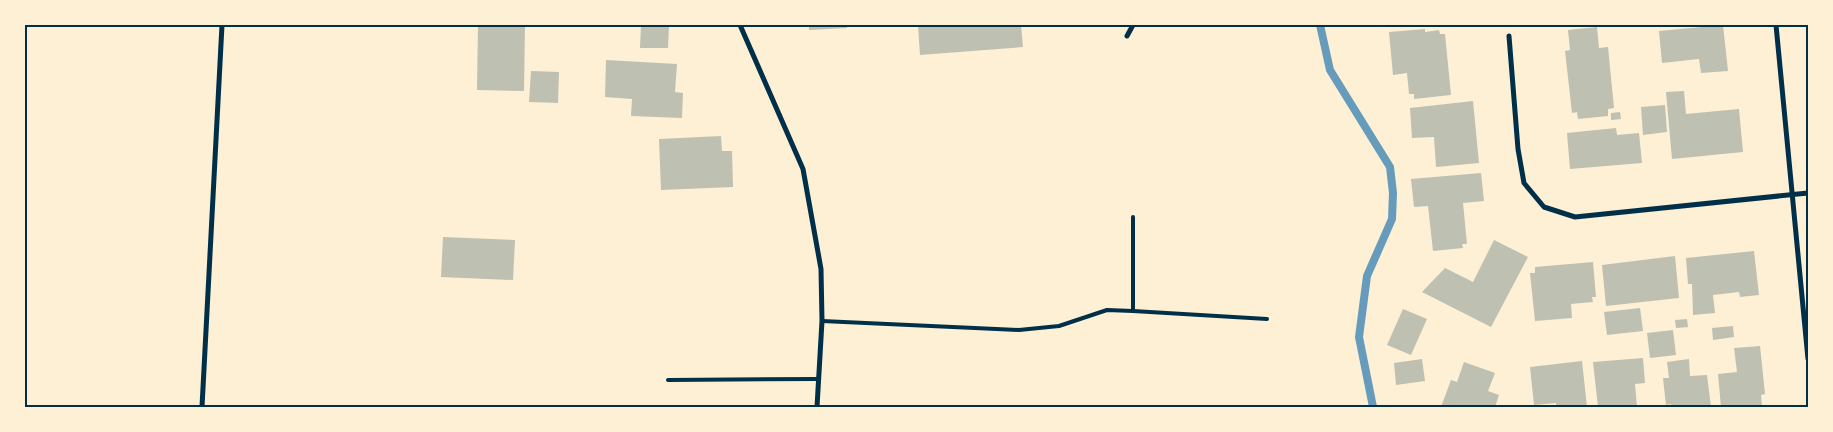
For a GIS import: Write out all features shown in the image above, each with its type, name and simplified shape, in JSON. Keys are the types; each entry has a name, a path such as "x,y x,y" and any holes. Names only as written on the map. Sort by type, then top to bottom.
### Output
{"street":[{"path":"202,407 222,25"},
{"path":"740,25 804,169 821,269 822,321 817,407"},
{"path":"1127,36 1133,25"},
{"path":"1776,25 1808,359"},
{"path":"1509,36 1518,149 1524,183 1544,207 1575,217 1808,193"}],"lane":[{"path":"1133,217 1133,311"},
{"path":"822,321 1019,330 1059,326 1108,310 1267,319"},
{"path":"668,380 818,379"}],"building":[{"path":"478,25 525,25 524,91 477,90"},
{"path":"641,25 669,25 668,48 640,48"},
{"path":"809,25 847,25 847,28 809,30"},
{"path":"918,25 1021,25 1023,47 920,55"},
{"path":"1723,25 1728,71 1701,73 1699,59 1662,63 1659,31"},
{"path":"1597,27 1599,48 1608,47 1614,108 1608,109 1608,116 1578,119 1577,112 1572,113 1565,51 1570,50 1568,30"},
{"path":"1425,29 1425,32 1439,30 1440,34 1445,34 1451,95 1414,99 1414,94 1409,94 1407,73 1393,75 1389,32"},
{"path":"606,60 677,64 675,92 683,93 682,118 631,116 632,99 605,97"},
{"path":"531,71 559,72 558,103 529,102"},
{"path":"1684,91 1686,114 1739,109 1743,152 1672,159 1666,92"},
{"path":"1473,101 1479,163 1436,167 1434,137 1412,138 1410,108"},
{"path":"1665,105 1667,132 1643,135 1641,107"},
{"path":"1620,112 1621,119 1611,120 1611,113"},
{"path":"1616,128 1617,135 1639,133 1642,163 1570,169 1567,133"},
{"path":"721,136 722,151 732,151 733,187 661,190 659,139"},
{"path":"1481,173 1484,201 1463,203 1467,244 1462,244 1463,248 1433,251 1428,206 1414,207 1411,179"},
{"path":"443,237 515,240 513,280 441,277"},
{"path":"1494,240 1528,257 1491,327 1422,292 1445,268 1473,282"},
{"path":"1754,251 1759,295 1740,297 1739,292 1713,295 1715,313 1693,315 1692,284 1688,284 1686,258"},
{"path":"1675,256 1679,298 1606,306 1602,265"},
{"path":"1593,262 1596,297 1592,297 1593,302 1571,304 1572,318 1535,321 1530,273 1535,273 1535,267"},
{"path":"1640,308 1643,331 1607,335 1604,312"},
{"path":"1403,309 1427,319 1411,355 1387,345"},
{"path":"1687,319 1688,327 1676,328 1675,320"},
{"path":"1733,326 1734,337 1713,340 1712,328"},
{"path":"1673,330 1676,355 1650,358 1647,333"},
{"path":"1760,346 1765,394 1761,395 1762,407 1721,407 1718,374 1737,372 1734,348"},
{"path":"1643,358 1645,383 1635,384 1637,407 1598,407 1593,362"},
{"path":"1422,359 1425,381 1396,385 1394,363"},
{"path":"1689,359 1690,376 1707,375 1711,407 1672,407 1671,404 1666,405 1663,378 1669,378 1667,362"},
{"path":"1582,361 1587,407 1556,407 1556,403 1534,405 1530,367"},
{"path":"1464,362 1495,373 1488,391 1499,395 1495,407 1441,407 1451,380 1457,382"}],"waterway":[{"path":"1320,25 1330,70 1390,167 1393,193 1392,219 1367,276 1359,337 1373,407"}]}
